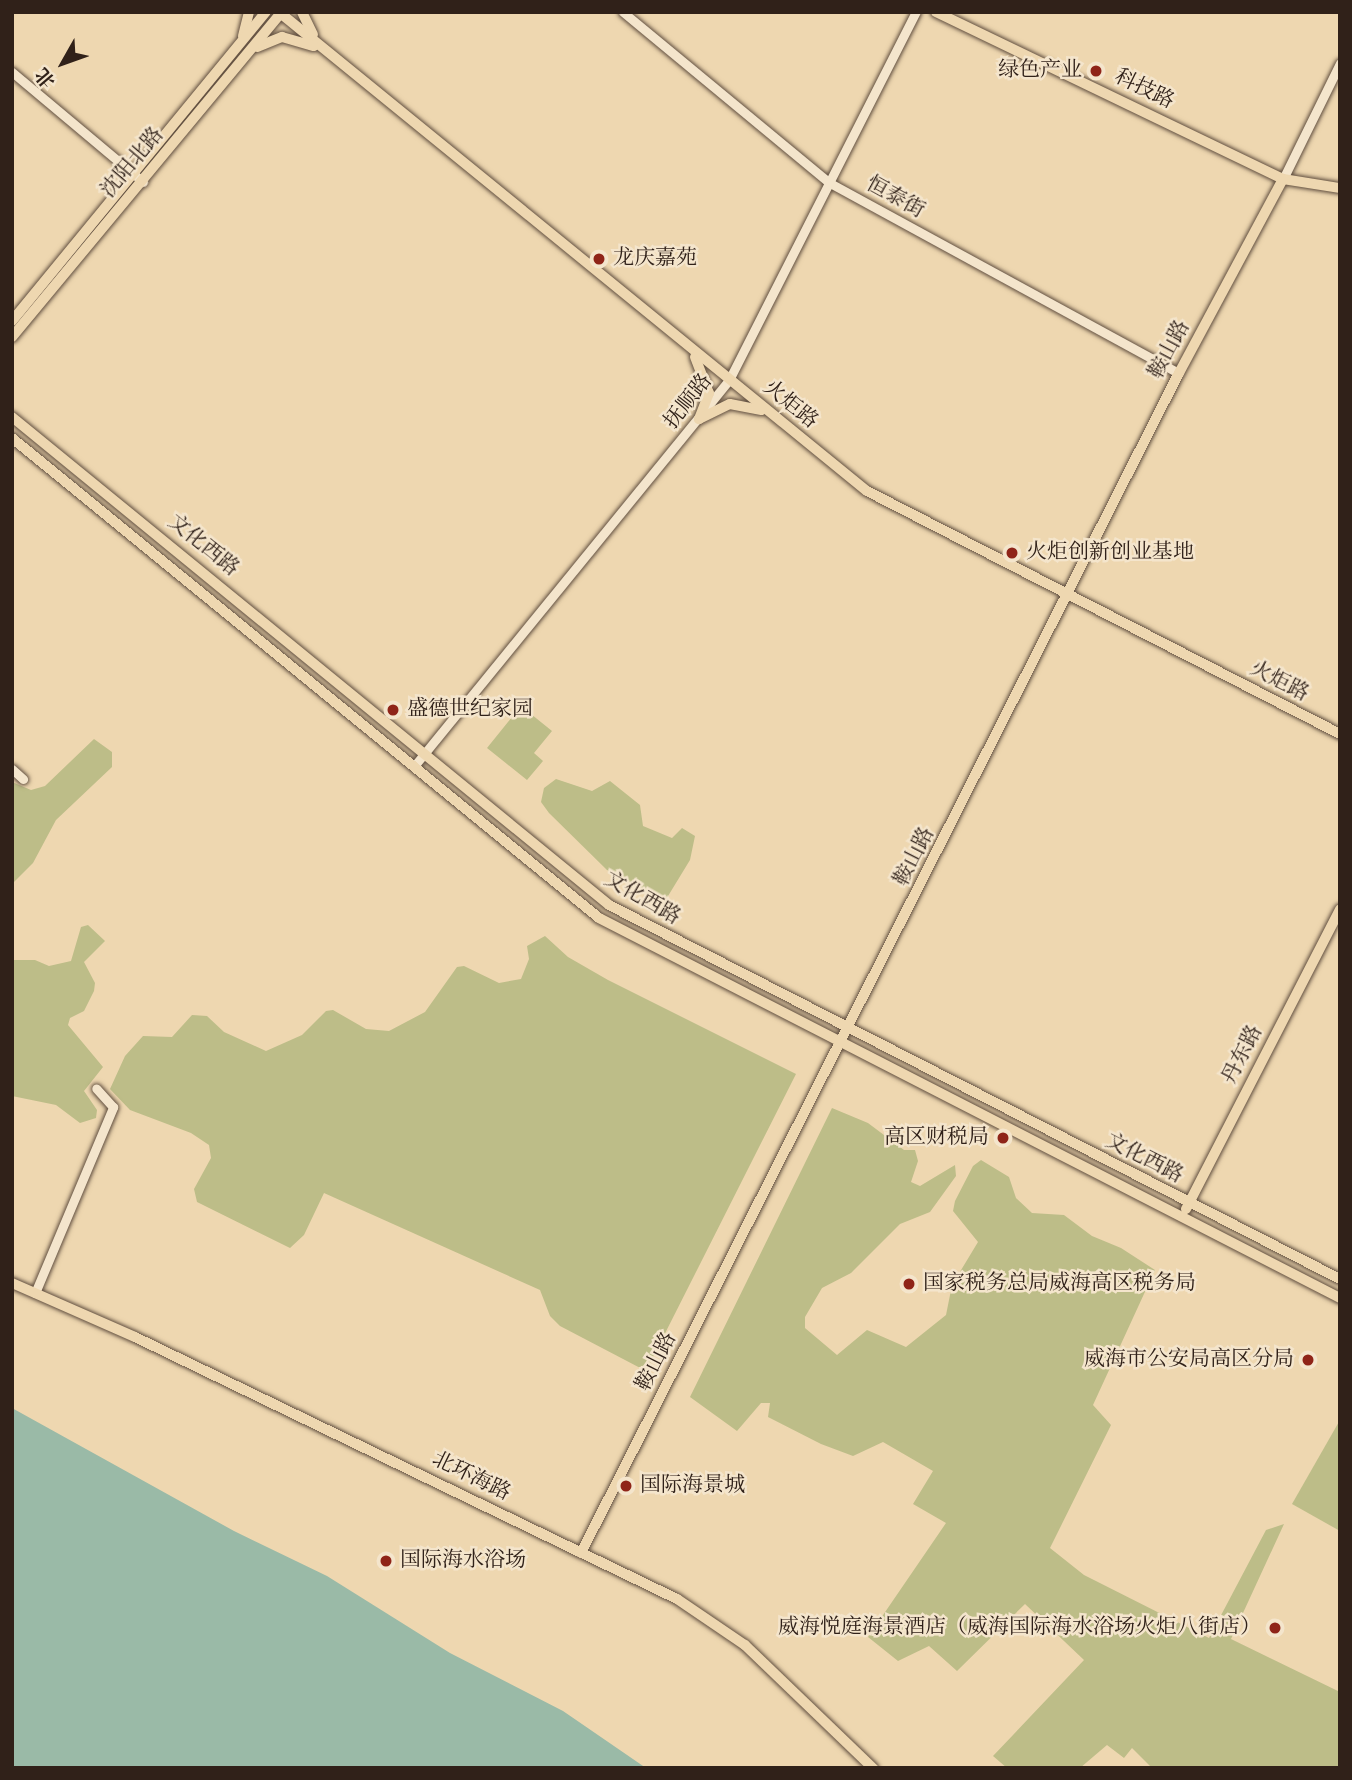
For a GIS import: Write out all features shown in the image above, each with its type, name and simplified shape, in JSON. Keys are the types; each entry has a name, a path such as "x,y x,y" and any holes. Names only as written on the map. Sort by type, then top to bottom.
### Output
{"main road":[{"path":"241,53 249,12"},
{"name":"沈阳北路","path":"12,337 142,182 241,53 266,12"},
{"path":"302,12 306,27 326,51"},
{"name":"科技路","path":"936,12 1283,178 1340,188"},
{"name":"沈阳北路","path":"12,321 133,174 280,13"},
{"name":"火炬路","path":"280,13 767,411 883,501 1340,734"},
{"path":"241,53 282,37 326,51"},
{"name":"鞍山路","path":"581,1553 1069,597 1179,373 1283,178"},
{"path":"688,346 709,382 699,419"},
{"path":"699,419 730,404 767,411"},
{"name":"文化西路","path":"13,418 609,905 1340,1279"},
{"name":"文化西路","path":"12,439 415,765 599,918 841,1045 1340,1298"},
{"name":"丹东路","path":"1181,1218 1340,909"},
{"name":"北环海路","path":"12,1283 581,1553 713,1620 745,1645 873,1768"}],"street":[{"name":"恒泰街","path":"623,12 830,183 1179,373"},
{"name":"抚顺路","path":"415,765 729,380 916,12"},
{"path":"1283,178 1340,63"},
{"path":"12,72 142,182"},
{"path":"12,769 23,779"},
{"path":"35,1293 113,1107 96,1088"}],"green space":[{"path":"521,706 552,731 534,753 543,761 527,780 487,748"},
{"path":"94,739 112,752 112,767 56,820 33,863 12,884 12,782 31,790 45,786"},
{"path":"556,779 592,791 610,781 640,805 643,826 672,838 682,828 695,836 690,860 665,901 607,870 549,813 541,802 544,788"},
{"path":"88,925 105,941 84,962 95,983 94,991 84,1011 70,1018 68,1025 103,1067 84,1091 97,1110 96,1118 80,1123 56,1105 12,1096 12,960 35,960 49,966 71,961 81,927"},
{"path":"545,936 568,957 608,980 796,1074 646,1371 560,1326 550,1316 540,1290 324,1193 304,1235 290,1248 197,1202 194,1189 211,1158 209,1145 191,1133 130,1110 110,1089 125,1056 143,1036 172,1037 192,1015 207,1016 224,1032 266,1051 302,1035 326,1011 333,1010 366,1029 389,1031 425,1012 457,967 464,966 499,983 521,979 529,959 527,946"},
{"path":"832,1108 868,1123 904,1150 915,1150 918,1161 911,1182 920,1186 955,1165 956,1176 930,1212 900,1224 851,1273 822,1288 805,1317 805,1328 837,1355 867,1330 906,1347 946,1315 952,1285 978,1242 953,1211 955,1201 973,1166 981,1160 1009,1177 1016,1198 1032,1213 1064,1215 1092,1236 1121,1248 1155,1270 1093,1405 1111,1425 1050,1548 1084,1575 1209,1638 1266,1530 1284,1524 1231,1639 1340,1692 1340,1768 1152,1768 1132,1748 1124,1758 1107,1745 1080,1768 1007,1768 993,1756 1084,1660 1025,1604 957,1671 929,1646 898,1661 868,1637 946,1523 913,1504 933,1471 883,1442 853,1456 821,1444 768,1417 770,1403 761,1403 737,1431 690,1397"},
{"path":"1340,1420 1340,1531 1292,1504"}],"shaded area":[{"path":"12,1408 234,1531 327,1576 450,1653 563,1711 646,1768 12,1768"}],"place":[{"name":"绿色产业","path":"1096,71"},
{"name":"龙庆嘉苑","path":"599,259"},
{"name":"火炬创新创业基地","path":"1012,553"},
{"name":"盛德世纪家园","path":"393,710"},
{"name":"高区财税局","path":"1003,1138"},
{"name":"国家税务总局威海高区税务局","path":"909,1284"},
{"name":"威海市公安局高区分局","path":"1308,1360"},
{"name":"国际海景城","path":"626,1486"},
{"name":"国际海水浴场","path":"386,1561"},
{"name":"威海悦庭海景酒店（威海国际海水浴场火炬八街店）","path":"1275,1628"}]}
